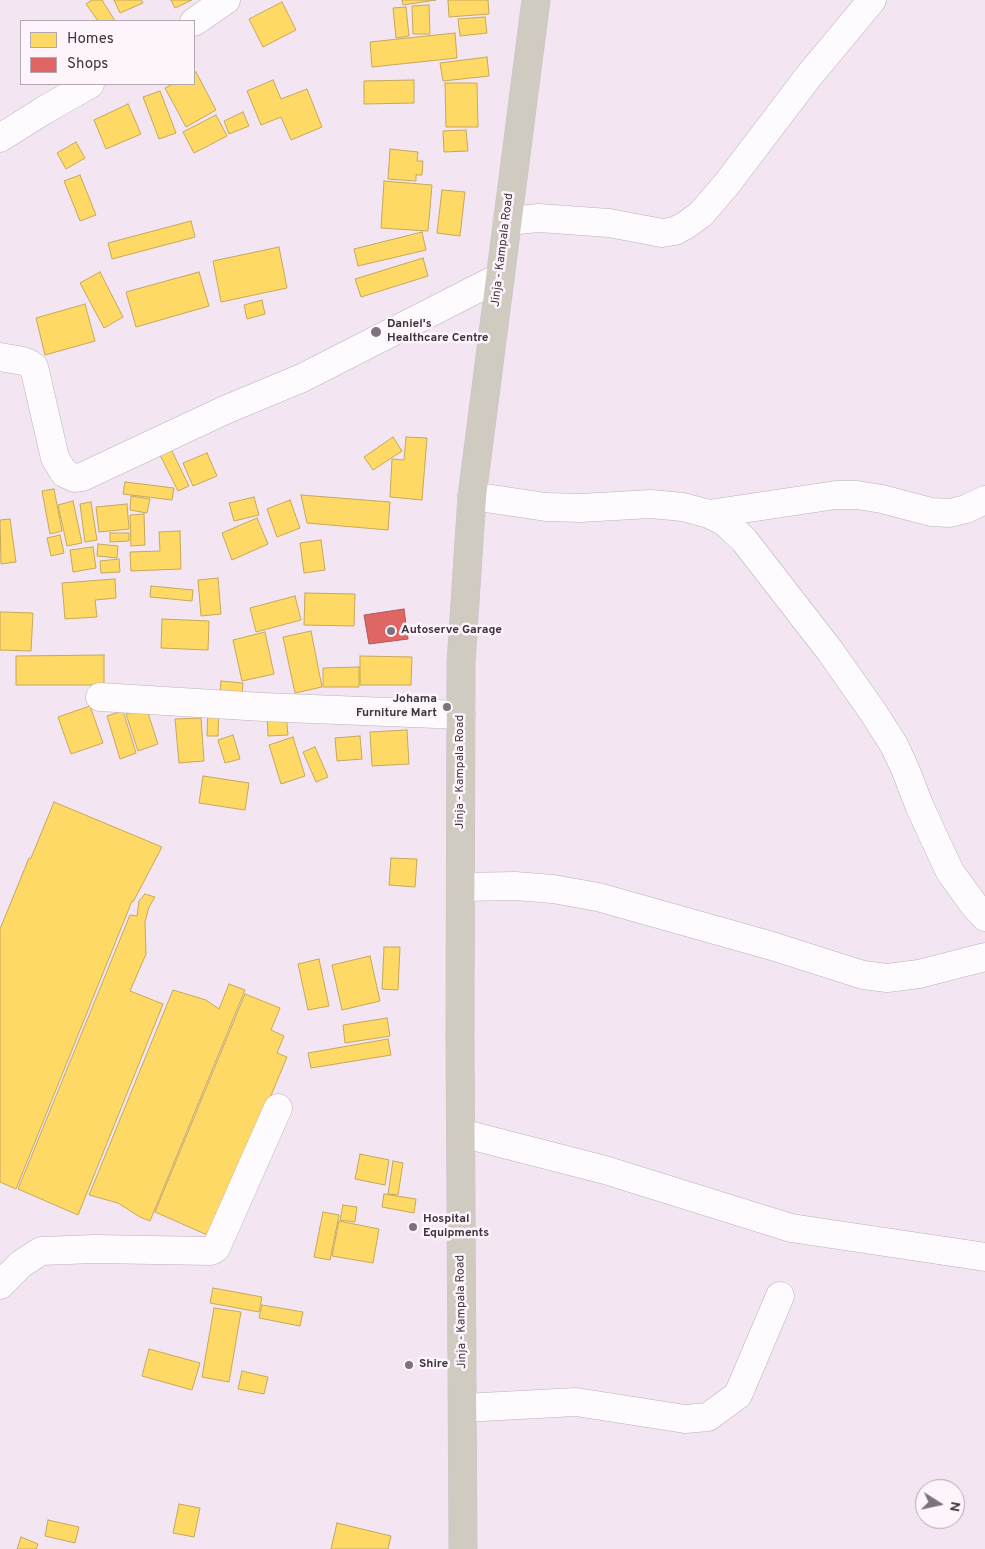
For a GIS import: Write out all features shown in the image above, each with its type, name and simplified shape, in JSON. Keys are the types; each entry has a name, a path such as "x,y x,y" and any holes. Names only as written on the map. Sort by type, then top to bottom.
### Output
{"highway":[{"name":"Jinja - Kampala Road","path":"463,1549 461,663 472,496 536,0"}],"street":[{"path":"195,21 226,0"},
{"path":"507,221 539,218 608,223 662,232 675,230 686,225 701,214 726,185 808,77 872,0"},
{"path":"0,138 88,85"},
{"path":"0,357 23,361 34,367 54,458 64,472 75,478 82,477 225,410 302,378 500,277"},
{"path":"709,514 836,495 882,498 931,512 950,513 966,509 985,500"},
{"path":"472,496 546,508 651,504 683,507 709,514 725,522 744,540 830,651 873,712 894,746 950,872 974,905 985,916"},
{"path":"100,697 263,707 461,715"},
{"path":"461,887 515,886 598,896 772,946 863,976 887,978 919,974 985,957"},
{"path":"0,1286 20,1264 42,1250 211,1251 216,1248 278,1108"},
{"path":"461,1133 605,1170 791,1228 985,1257"},
{"path":"463,1408 576,1402 686,1419 708,1417 738,1395 780,1296"}],"building: Homes":[{"path":"92,0 102,0 114,20 97,20 86,4"},
{"path":"114,0 141,0 143,3 120,13"},
{"path":"171,0 192,0 175,8"},
{"path":"402,0 436,0 403,5"},
{"path":"448,0 488,0 489,14 449,17"},
{"path":"282,2 296,30 263,47 249,19"},
{"path":"429,5 430,34 413,34 412,6"},
{"path":"406,7 409,36 396,38 393,8"},
{"path":"485,17 487,33 460,36 458,19"},
{"path":"455,33 457,58 372,67 370,42"},
{"path":"487,57 489,76 443,81 440,63"},
{"path":"195,72 216,110 186,127 165,88 171,85 195,85"},
{"path":"273,80 281,99 307,89 322,127 291,140 281,117 261,125 247,91"},
{"path":"414,80 414,103 364,104 364,81"},
{"path":"445,83 477,83 478,127 446,127"},
{"path":"160,91 176,133 159,139 143,97"},
{"path":"128,104 141,134 106,149 94,120"},
{"path":"243,112 249,126 229,134 224,121"},
{"path":"216,115 227,136 194,153 183,132"},
{"path":"466,130 468,151 444,152 443,131"},
{"path":"76,142 85,158 66,169 57,153"},
{"path":"390,149 418,152 417,161 423,161 422,175 416,175 416,181 388,179"},
{"path":"80,175 96,215 80,221 64,181"},
{"path":"384,181 432,185 428,231 381,228"},
{"path":"442,190 465,192 460,236 437,233"},
{"path":"191,221 195,237 112,259 108,243"},
{"path":"422,232 426,250 358,266 354,249"},
{"path":"279,247 287,288 221,302 213,261"},
{"path":"423,258 428,276 361,297 355,279"},
{"path":"100,272 123,317 104,328 80,283"},
{"path":"199,272 209,306 136,327 126,292"},
{"path":"262,300 265,314 247,319 244,305"},
{"path":"85,304 95,341 45,355 36,318"},
{"path":"393,437 402,451 373,470 364,457"},
{"path":"406,437 427,438 422,500 390,497 392,459 404,460"},
{"path":"168,443 189,486 178,491 157,449"},
{"path":"207,453 217,476 193,486 183,463"},
{"path":"125,482 174,488 172,500 123,494"},
{"path":"54,489 62,531 50,534 42,491"},
{"path":"301,495 390,502 388,530 307,523"},
{"path":"131,496 150,499 147,513 130,510"},
{"path":"254,497 259,515 234,521 229,503"},
{"path":"290,500 300,528 277,537 267,509"},
{"path":"73,501 82,543 67,546 58,505"},
{"path":"91,502 97,540 85,542 80,504"},
{"path":"127,504 129,529 99,532 96,507"},
{"path":"144,514 145,545 131,546 130,515"},
{"path":"257,518 268,544 232,560 222,533"},
{"path":"10,519 16,562 1,564 0,520"},
{"path":"180,531 181,569 131,571 130,552 160,551 159,532"},
{"path":"110,533 129,533 129,541 110,542"},
{"path":"60,535 64,553 51,556 47,538"},
{"path":"321,540 325,570 304,573 300,543"},
{"path":"98,544 118,546 117,558 97,556"},
{"path":"93,547 96,568 73,572 70,550"},
{"path":"119,559 120,572 101,573 100,561"},
{"path":"218,578 221,614 201,616 198,580"},
{"path":"115,579 116,598 95,600 97,617 65,619 62,583"},
{"path":"151,586 193,590 192,601 150,597"},
{"path":"305,593 355,594 354,626 304,625"},
{"path":"295,596 301,620 256,632 250,608"},
{"path":"0,612 33,613 31,651 0,650"},
{"path":"162,619 209,621 208,650 161,648"},
{"path":"311,631 322,687 295,693 283,637"},
{"path":"265,632 274,674 242,681 233,640"},
{"path":"104,655 104,685 16,685 16,656"},
{"path":"360,656 412,657 411,685 360,685"},
{"path":"359,667 359,687 323,687 323,668"},
{"path":"221,681 243,683 242,694 220,692"},
{"path":"90,706 103,743 71,754 58,717"},
{"path":"146,707 158,744 138,751 126,714"},
{"path":"208,708 219,708 218,736 207,736"},
{"path":"123,711 136,753 120,759 107,716"},
{"path":"286,714 288,735 268,736 267,715"},
{"path":"201,718 204,761 179,763 175,719"},
{"path":"407,730 409,764 372,766 370,732"},
{"path":"233,735 240,759 225,763 218,740"},
{"path":"360,736 362,759 337,761 335,738"},
{"path":"293,737 305,776 281,784 269,745"},
{"path":"315,747 328,777 316,782 303,752"},
{"path":"203,776 249,783 245,810 199,803"},
{"path":"54,802 162,847 132,901 16,1189 0,1182 0,929"},
{"path":"391,858 417,859 415,887 389,885"},
{"path":"145,894 155,897 149,907 145,922 146,954 130,991 163,1004 78,1215 18,1189 130,915 137,916 139,901"},
{"path":"384,947 400,947 398,990 382,989"},
{"path":"370,956 380,1001 342,1010 332,965"},
{"path":"319,959 329,1006 308,1010 298,964"},
{"path":"229,984 245,990 150,1221 118,1203 89,1195 173,990 206,1000 219,1009"},
{"path":"245,994 280,1008 271,1030 284,1036 277,1053 287,1057 212,1237 155,1212"},
{"path":"387,1018 390,1036 345,1043 343,1025"},
{"path":"388,1039 391,1055 311,1068 308,1053"},
{"path":"360,1154 389,1160 385,1185 355,1179"},
{"path":"393,1161 403,1163 398,1195 388,1194"},
{"path":"384,1194 416,1199 414,1213 382,1207"},
{"path":"343,1205 357,1207 355,1222 340,1220"},
{"path":"323,1212 339,1215 330,1260 314,1257"},
{"path":"339,1221 379,1229 373,1263 332,1256"},
{"path":"213,1288 262,1297 259,1312 210,1303"},
{"path":"262,1305 303,1312 300,1326 259,1318"},
{"path":"214,1308 241,1312 229,1382 202,1377"},
{"path":"149,1349 200,1363 192,1390 142,1376"},
{"path":"242,1371 268,1377 264,1394 238,1389"},
{"path":"179,1504 200,1508 194,1537 173,1533"},
{"path":"48,1520 79,1527 75,1543 45,1536"},
{"path":"337,1523 391,1536 388,1549 331,1549"},
{"path":"21,1537 38,1544 36,1549 17,1549"}],"building: Shops":[{"path":"404,609 408,639 369,644 364,615"}],"place":[{"name":"Daniel's Healthcare Centre","path":"376,332"},
{"name":"Autoserve Garage","path":"391,631"},
{"name":"Johama Furniture Mart","path":"447,707"},
{"name":"Hospital Equipments","path":"413,1227"},
{"name":"Shire","path":"409,1365"}]}
